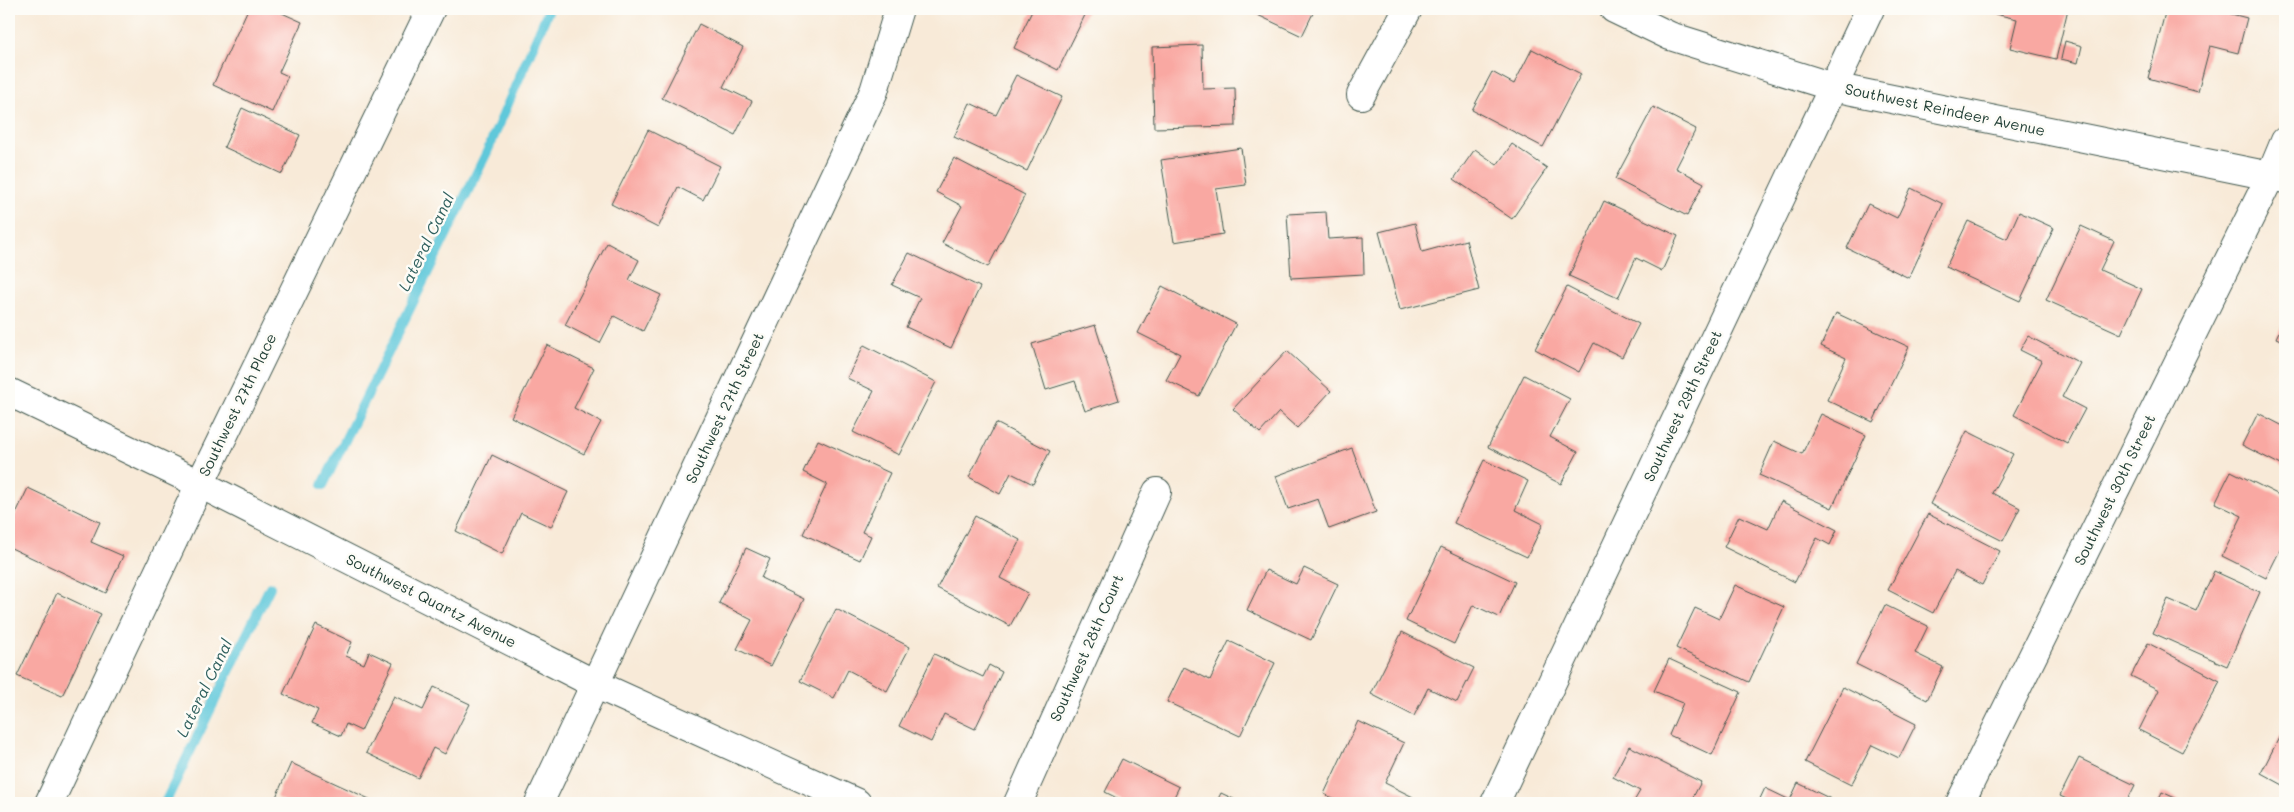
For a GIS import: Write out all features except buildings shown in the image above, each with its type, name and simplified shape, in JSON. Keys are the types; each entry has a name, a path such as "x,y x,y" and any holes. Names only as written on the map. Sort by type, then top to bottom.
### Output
{"street":[{"name":"Southwest 27th Place","path":"49,803 200,484 431,9"},
{"name":"Southwest 27th Street","path":"539,803 874,91 899,9"},
{"path":"1361,95 1408,9"},
{"name":"Southwest Reindeer Avenue","path":"1614,9 1670,36 1833,87 2278,178"},
{"name":"Southwest 29th Street","path":"1495,803 1870,9"},
{"name":"Southwest 30th Street","path":"1960,803 2278,178 2285,141"},
{"name":"Southwest Quartz Avenue","path":"9,392 200,484 595,684 857,803"},
{"name":"Southwest 28th Court","path":"1018,803 1157,492"}],"waterway":[{"name":"Lateral Canal","path":"323,485 487,152 549,9"},
{"name":"Lateral Canal","path":"165,803 270,587"}]}
